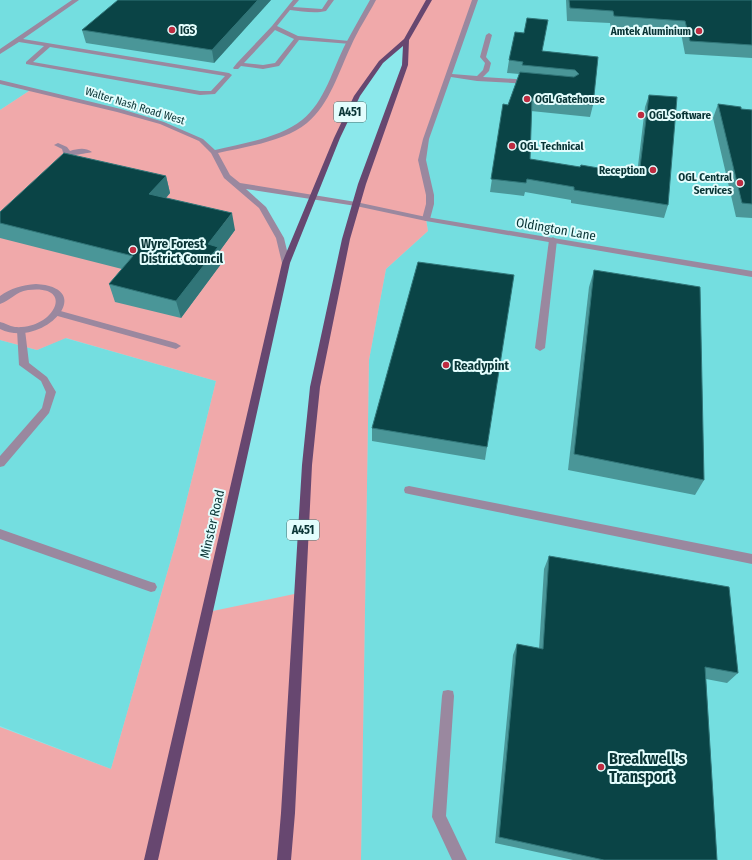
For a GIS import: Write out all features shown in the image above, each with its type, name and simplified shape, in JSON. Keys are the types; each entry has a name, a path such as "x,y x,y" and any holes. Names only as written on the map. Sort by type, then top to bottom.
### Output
{"main road":[{"name":"A451","path":"313,197 337,138 357,96 381,62 406,40 429,0"},
{"name":"A451","path":"284,860 288,813 306,465 310,426 323,347 346,239 356,204 405,65 406,40"},
{"name":"Minster Road","path":"151,860 286,263 313,197"}],"street":[{"path":"0,52 76,0"},
{"path":"49,45 28,62 200,93 213,93 274,27 296,0"},
{"path":"289,8 316,11 324,10 331,0"},
{"path":"214,152 286,133 305,122 320,102 349,43 373,0"},
{"path":"426,219 430,204 430,195 422,160 426,140 475,0"},
{"path":"274,27 297,38 349,43"},
{"path":"477,79 486,71 488,62 483,57 489,35"},
{"path":"239,64 263,67 277,65 297,38"},
{"path":"18,40 229,75"},
{"path":"448,75 477,79 500,78 536,82"},
{"name":"Walter Nash Road West","path":"0,82 119,110 162,123 201,140 214,152 228,176 262,207 274,225 280,238 286,263"},
{"path":"58,145 65,148 64,157 78,151 88,152"},
{"path":"237,185 313,197"},
{"name":"Oldington Lane","path":"313,197 356,204 426,219 752,274"},
{"path":"540,348 552,240"},
{"path":"0,302 16,291 27,287 38,286 48,288 55,292 60,298 60,305 57,313 42,324 21,330 11,330 0,325"},
{"path":"57,313 176,346"},
{"path":"0,463 46,410 51,392 44,379 24,365 21,330"},
{"path":"409,490 752,559"},
{"path":"0,534 151,587"},
{"path":"448,696 439,816 460,860"}],"shaded area":[{"path":"0,0 373,0 314,112 286,133 214,152 32,89 0,110"},
{"path":"373,0 475,0 426,140 422,160 430,195 426,219 428,231 386,269 369,360 361,860 0,860 0,727 111,769 178,535 216,381 66,338 37,350 0,340 0,110 32,89 162,123 201,140 214,152 286,133 314,112","holes":["406,41 405,65 346,239 310,426 299,593 208,612 286,263 274,225 262,207 238,186 313,197 357,96 381,62"]},
{"path":"475,0 752,0 752,860 361,860 369,360 386,269 428,231 426,219 426,140"},
{"path":"65,338 216,381 178,535 111,769 0,726 0,340 37,350"}],"building":[{"name":"IGS","path":"118,0 258,0 212,50 82,30"},
{"path":"569,0 752,0 752,45 690,41 685,21 614,16 613,11 570,8"},
{"path":"527,18 548,20 542,51 598,57 593,105 532,99 530,159 580,167 581,165 639,175 649,95 677,97 668,205 574,190 574,187 527,179 526,183 491,179 503,104 508,105 520,72 574,77 579,74 575,70 522,65 523,62 509,60 515,32 524,33"},
{"path":"718,104 752,110 752,204 742,203"},
{"name":"Wyre Forest District Council","path":"64,153 166,176 149,194 232,213 208,244 218,247 176,301 109,284 133,256 0,223 0,212"},
{"name":"Readypint","path":"418,262 514,275 487,447 372,428"},
{"path":"594,270 700,287 704,480 574,454"},
{"name":"Breakwell's Transport","path":"549,556 729,587 738,673 705,667 717,860 604,860 499,837 517,644 543,649"}],"place":[{"name":"IGS","path":"172,30"},
{"name":"Amtek Aluminium","path":"699,31"},
{"name":"OGL Gatehouse","path":"527,99"},
{"name":"OGL Software","path":"641,115"},
{"name":"OGL Technical","path":"512,146"},
{"name":"Reception","path":"653,170"},
{"name":"OGL Central Services","path":"740,183"},
{"name":"Wyre Forest District Council","path":"133,250"},
{"name":"Readypint","path":"446,365"},
{"name":"Breakwell's Transport","path":"601,767"}]}
